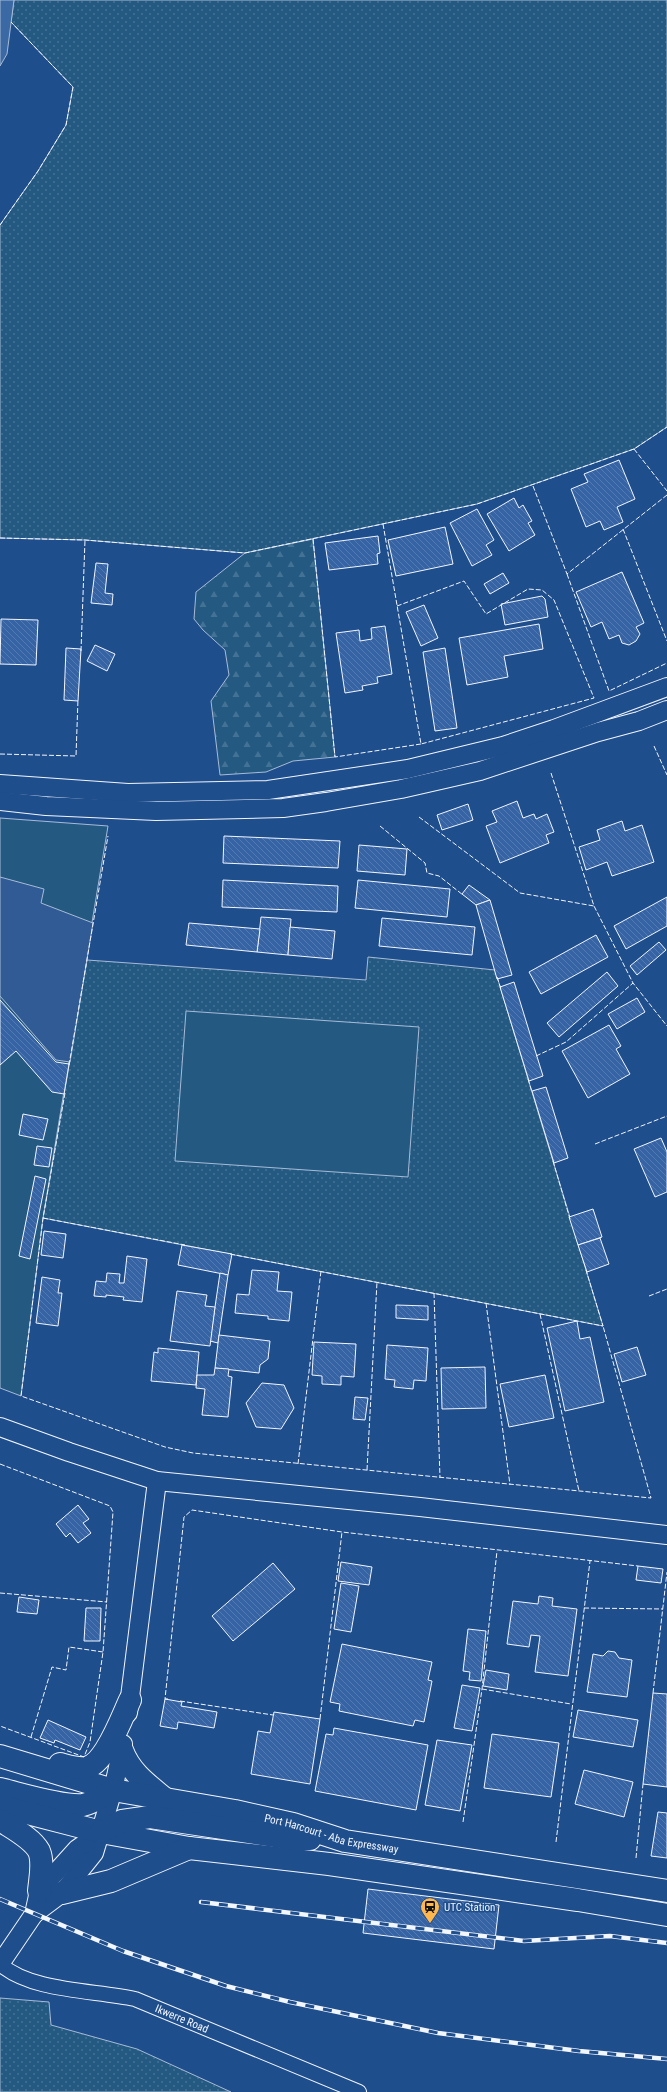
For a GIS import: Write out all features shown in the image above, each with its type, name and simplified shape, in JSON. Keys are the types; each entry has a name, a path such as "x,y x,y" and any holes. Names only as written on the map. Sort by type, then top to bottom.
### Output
{"highway":[{"path":"3,1757 50,1762 73,1767 85,1768 92,1765 107,1748 130,1700"},
{"path":"122,1750 132,1769 145,1783 167,1800"},
{"name":"Port Harcourt - Aba Expressway","path":"3,1757 113,1790 235,1811 293,1824 345,1841 667,1892"},
{"path":"0,1790 61,1803 82,1805 113,1790"},
{"path":"0,1806 101,1832 189,1848 337,1865 578,1900 667,1915"},
{"path":"101,1832 122,1821 150,1817 295,1839 345,1841"},
{"path":"0,1820 16,1830 38,1851 41,1863 39,1891"},
{"path":"62,1893 111,1881 189,1848"}],"street":[{"path":"0,784 128,793 268,790 408,769 503,746 554,729 667,687"},
{"path":"0,801 46,806 156,811 283,808 401,789 480,771 598,732 639,721 667,710"},
{"path":"0,1427 157,1481 420,1507 667,1535"},
{"path":"0,1964 34,1914 62,1893 94,1853 101,1832 113,1790 122,1750 130,1700 157,1481"},
{"path":"34,1914 39,1891 77,1849 101,1832"},
{"name":"Ikwerre Road","path":"0,1964 11,1973 42,1985 109,1993 135,1999 359,2092"}],"green space":[{"path":"14,0 667,0 667,427 634,449 477,504 245,553 85,540 0,538 0,225 38,171 66,125 73,87 11,22"},
{"path":"313,539 335,757 293,761 266,772 220,775 211,701 229,675 225,650 203,630 194,619 196,592 245,553"},
{"path":"0,818 108,826 43,1218 21,1396 0,1388"},
{"path":"368,957 495,970 603,1326 43,1218 87,960 366,980"},
{"path":"186,1011 419,1027 408,1177 175,1161"},
{"path":"0,1998 49,2002 51,2025 137,2049 231,2092 0,2092"}],"shaded area":[{"path":"0,0 14,0 7,54 0,66"},
{"path":"0,877 44,889 41,903 93,923 70,1062 56,1060 0,996"}],"building":[{"path":"619,460 635,499 617,507 623,522 604,530 600,521 586,527 571,489 588,482 584,474"},
{"path":"514,498 519,508 523,505 532,521 528,523 535,535 509,551 487,514"},
{"path":"477,509 494,540 486,545 492,555 472,566 450,523"},
{"path":"445,527 453,564 396,576 388,540"},
{"path":"378,536 380,553 377,554 378,564 329,570 325,543"},
{"path":"96,563 108,564 105,593 113,594 112,605 91,603"},
{"path":"622,572 644,623 636,627 640,634 636,641 629,645 622,643 619,635 609,639 602,622 591,627 576,592"},
{"path":"503,573 509,583 490,594 484,584"},
{"path":"542,596 545,599 548,617 505,625 501,604"},
{"path":"424,605 438,638 421,646 406,612"},
{"path":"1,619 38,620 36,665 0,664"},
{"path":"539,624 543,649 504,656 508,677 467,685 459,638"},
{"path":"385,626 392,674 377,677 378,683 362,686 363,690 345,693 336,633 359,630 360,641 372,639 371,628"},
{"path":"95,645 115,654 107,671 87,661"},
{"path":"66,648 81,649 78,701 64,700"},
{"path":"445,648 457,728 435,731 423,652"},
{"path":"517,801 523,818 534,814 536,819 547,814 554,832 546,835 549,843 500,863 486,826 497,822 492,811"},
{"path":"468,804 473,820 442,830 437,815"},
{"path":"622,821 625,831 642,825 654,862 612,876 607,862 586,870 579,847 600,840 597,830"},
{"path":"224,836 340,841 338,868 223,863"},
{"path":"359,845 407,849 405,875 357,871"},
{"path":"223,880 338,886 337,912 222,907"},
{"path":"358,880 450,889 447,917 355,908"},
{"path":"469,885 490,900 476,905 462,894"},
{"path":"667,897 667,926 626,949 614,926"},
{"path":"490,900 512,975 497,979 476,905"},
{"path":"261,917 291,919 288,955 257,952"},
{"path":"382,918 475,927 472,955 379,946"},
{"path":"189,923 260,929 257,952 186,945"},
{"path":"290,927 335,931 332,959 288,955"},
{"path":"596,935 608,957 541,994 529,972"},
{"path":"659,942 666,950 637,975 630,966"},
{"path":"607,972 618,986 559,1037 547,1023"},
{"path":"514,982 543,1076 529,1081 500,987"},
{"path":"637,998 645,1012 617,1029 608,1014"},
{"path":"0,1000 56,1062 69,1064 64,1094 52,1092 16,1051 0,1065"},
{"path":"609,1025 621,1046 616,1049 630,1074 588,1098 562,1051"},
{"path":"546,1087 568,1158 554,1163 532,1091"},
{"path":"23,1114 48,1119 43,1140 19,1135"},
{"path":"661,1138 667,1152 667,1192 655,1197 634,1149"},
{"path":"37,1146 52,1148 49,1167 34,1165"},
{"path":"35,1176 46,1179 30,1259 19,1256"},
{"path":"593,1209 602,1237 578,1245 569,1217"},
{"path":"44,1231 66,1234 63,1258 41,1255"},
{"path":"600,1238 609,1264 587,1272 578,1245"},
{"path":"182,1245 232,1254 228,1275 178,1265"},
{"path":"127,1256 147,1259 142,1302 123,1300 124,1297 106,1295 106,1297 94,1296 96,1281 106,1282 107,1273 120,1274 119,1283 124,1283"},
{"path":"252,1270 279,1272 277,1291 292,1292 289,1321 268,1319 268,1316 235,1313 237,1294 249,1295"},
{"path":"220,1273 228,1275 218,1343 210,1341"},
{"path":"42,1277 60,1280 58,1293 62,1293 58,1326 36,1323"},
{"path":"177,1291 207,1295 205,1306 215,1307 210,1346 170,1341"},
{"path":"396,1305 428,1306 428,1320 396,1318"},
{"path":"577,1321 580,1339 590,1337 604,1402 565,1411 547,1328"},
{"path":"219,1335 270,1341 268,1359 260,1365 259,1373 215,1368"},
{"path":"314,1342 356,1344 354,1377 341,1376 341,1385 322,1384 322,1376 312,1375"},
{"path":"387,1345 428,1348 426,1381 414,1380 413,1389 394,1387 395,1380 385,1379"},
{"path":"637,1347 646,1375 622,1382 614,1354"},
{"path":"158,1348 199,1352 196,1385 151,1381 154,1352 158,1353"},
{"path":"485,1367 486,1408 442,1409 441,1368"},
{"path":"215,1368 229,1369 228,1376 232,1377 228,1417 202,1415 205,1389 196,1388 197,1375 214,1375"},
{"path":"545,1375 554,1418 509,1427 500,1384"},
{"path":"262,1383 284,1385 294,1408 281,1429 256,1427 246,1403"},
{"path":"355,1397 368,1398 365,1420 353,1419"},
{"path":"78,1505 89,1519 83,1523 91,1533 78,1543 70,1533 66,1537 56,1524"},
{"path":"341,1562 372,1567 369,1585 338,1581"},
{"path":"273,1563 295,1589 233,1641 212,1616"},
{"path":"638,1566 663,1569 661,1583 636,1580"},
{"path":"341,1583 359,1586 351,1632 334,1629"},
{"path":"539,1596 553,1598 552,1606 577,1609 568,1676 535,1672 540,1636 531,1635 529,1647 507,1644 513,1601 538,1604"},
{"path":"19,1597 39,1600 37,1614 17,1612"},
{"path":"86,1608 101,1608 100,1641 84,1641"},
{"path":"468,1629 486,1631 481,1681 469,1680 470,1672 463,1671"},
{"path":"342,1644 432,1662 428,1680 432,1681 424,1722 415,1720 413,1726 339,1711 340,1704 330,1702"},
{"path":"608,1651 615,1652 619,1658 632,1660 627,1697 587,1692 593,1654 603,1656"},
{"path":"486,1670 509,1674 507,1690 483,1686"},
{"path":"462,1685 480,1688 472,1731 454,1728"},
{"path":"653,1693 667,1694 667,1787 643,1784"},
{"path":"165,1699 182,1702 181,1706 217,1712 214,1728 178,1722 177,1729 160,1726"},
{"path":"578,1710 638,1720 633,1747 573,1737"},
{"path":"274,1712 320,1719 310,1784 251,1774 258,1731 270,1733"},
{"path":"48,1720 86,1737 80,1750 55,1740 54,1743 40,1738"},
{"path":"334,1728 428,1745 416,1810 315,1791 326,1734 333,1735"},
{"path":"492,1734 559,1743 551,1797 484,1788"},
{"path":"437,1740 472,1745 460,1811 425,1805"},
{"path":"584,1770 633,1782 624,1817 575,1804"},
{"path":"658,1812 667,1813 667,1858 651,1856"},
{"name":"UTC Station","path":"368,1889 499,1905 494,1949 363,1933"}],"railway":[{"path":"0,1899 123,1951 226,1986 290,2002 438,2033 579,2051 667,2059"},
{"path":"201,1902 524,1941 610,1936 667,1943"}],"fence":[{"path":"0,225 38,171 66,125 73,87 11,22"},
{"path":"0,538 85,540 245,553 477,504 634,449 667,427"},
{"path":"634,449 667,491"},
{"path":"533,486 567,574 667,495"},
{"path":"383,524 421,744 594,698 554,600 542,590 528,589 486,614 464,581 397,606"},
{"path":"623,529 667,641"},
{"path":"313,539 335,757 421,744"},
{"path":"81,651 85,540"},
{"path":"567,574 609,691 667,663"},
{"path":"0,754 76,756 78,699"},
{"path":"654,746 667,775"},
{"path":"551,773 594,906 633,983 667,1026"},
{"path":"419,817 520,893 594,906"},
{"path":"380,826 425,863 427,873 439,876 463,895"},
{"path":"69,1065 108,836"},
{"path":"497,977 501,989"},
{"path":"536,1056 566,1042 633,983"},
{"path":"528,1079 532,1092"},
{"path":"65,1093 43,1218 21,1396 165,1447 193,1453 651,1498 603,1326"},
{"path":"595,1144 667,1116"},
{"path":"553,1161 570,1219"},
{"path":"43,1218 185,1245"},
{"path":"230,1254 603,1326 586,1270"},
{"path":"298,1464 321,1271"},
{"path":"367,1470 377,1282"},
{"path":"649,1296 667,1289"},
{"path":"434,1293 440,1478"},
{"path":"486,1303 510,1485"},
{"path":"540,1314 579,1491"},
{"path":"0,1464 110,1506 113,1512 103,1652 90,1742 84,1757 0,1726"},
{"path":"168,1699 165,1699 184,1517 192,1510 342,1532 638,1566"},
{"path":"320,1719 342,1532"},
{"path":"463,1822 482,1689 497,1551"},
{"path":"556,1842 590,1561"},
{"path":"653,1693 667,1572"},
{"path":"0,1593 107,1602"},
{"path":"584,1608 663,1609"},
{"path":"31,1737 52,1667 66,1670 69,1647 103,1652"},
{"path":"482,1689 571,1704"},
{"path":"180,1701 273,1715"},
{"path":"636,1858 643,1784"}],"place":[{"name":"UTC Station","path":"430,1924"}]}
